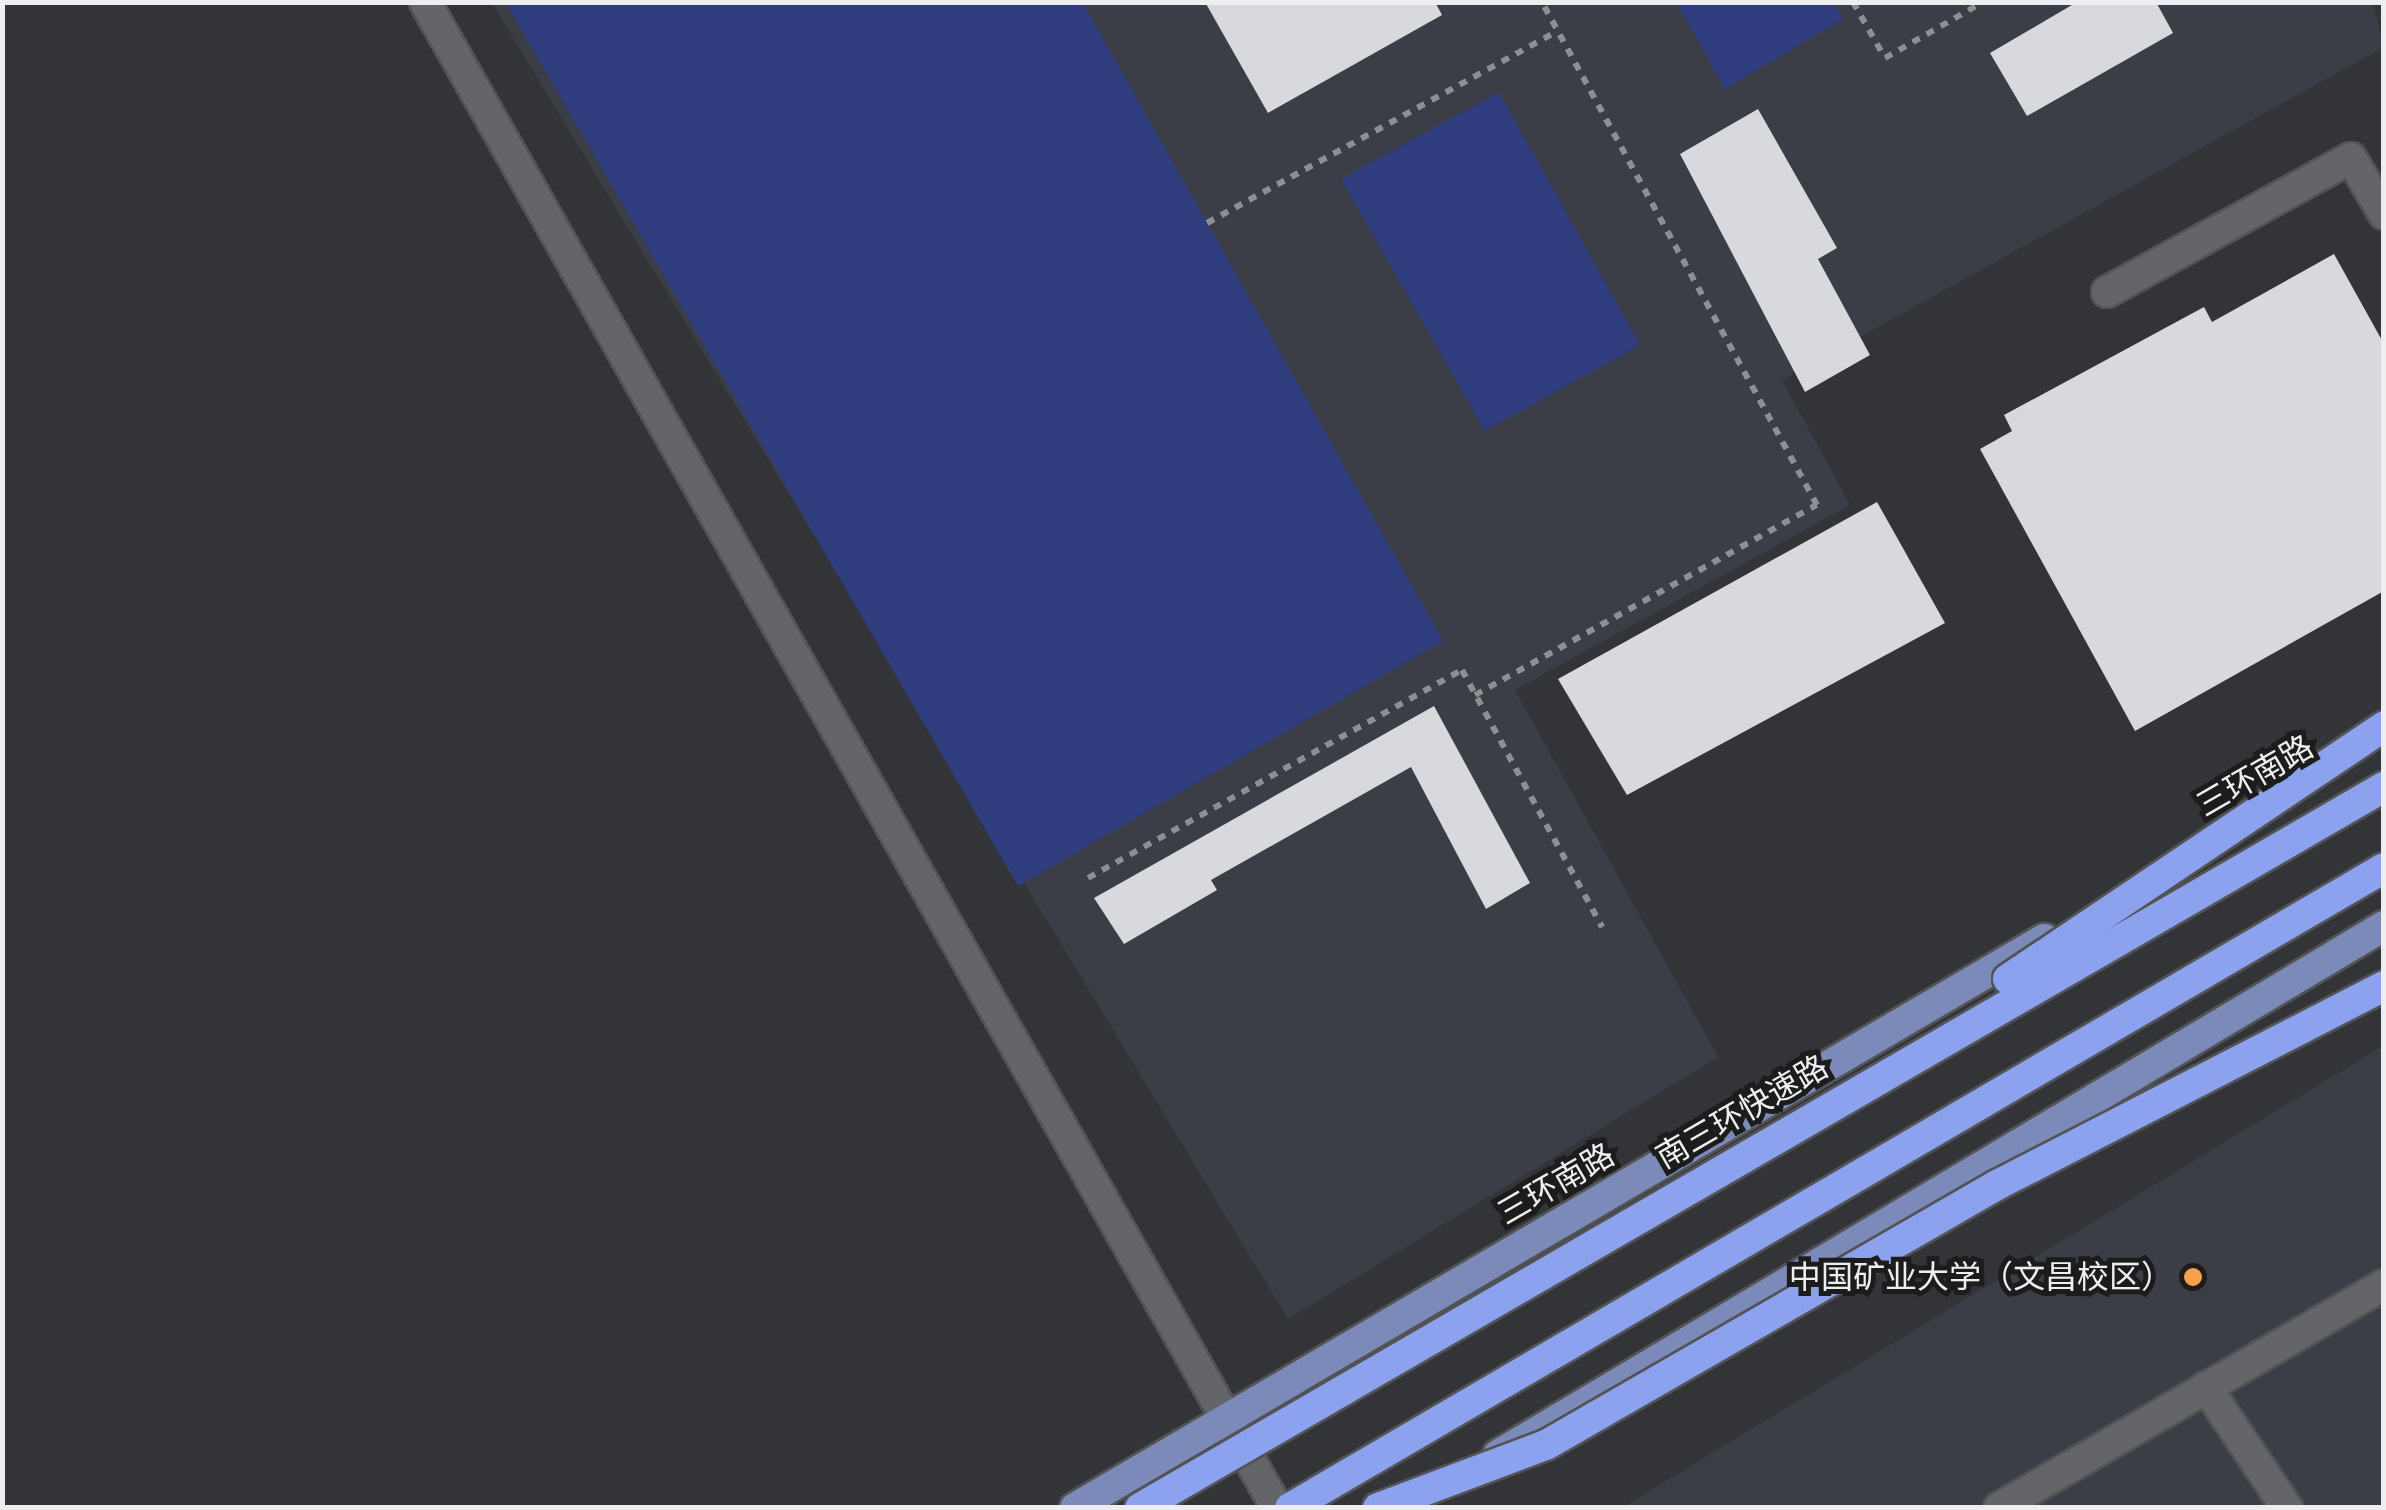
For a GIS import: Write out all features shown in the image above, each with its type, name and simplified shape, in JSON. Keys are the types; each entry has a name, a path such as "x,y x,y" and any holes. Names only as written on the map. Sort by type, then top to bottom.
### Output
{"highway":[{"path":"1811,1111 2384,726"},
{"name":"南三环快速路","path":"1140,1508 1811,1111 2384,787"},
{"path":"1290,1508 2384,868"},
{"path":"1378,1508 1546,1444 1997,1184 2384,986"}],"main road":[{"name":"三环南路","path":"1075,1508 2384,741"},
{"path":"1409,1508 2384,926"}],"street":[{"path":"425,2 1276,1508"},
{"path":"2107,292 2351,158 2384,214"},
{"path":"1999,1508 2384,1285"},
{"path":"2206,1387 2288,1508"}],"path":[{"path":"1475,695 1817,505 1542,2"},
{"path":"1853,2 1885,58 1984,2"},
{"path":"1207,223 1558,32"},
{"path":"1088,878 1462,670 1602,927"}],"shaded area":[{"path":"2373,2 2384,47 1782,380 1850,505 1515,690 1718,1057 1288,1319 492,3"},
{"path":"506,3 1083,3 1443,641 1018,886"},
{"path":"1677,3 1833,3 1843,19 1725,89"},
{"path":"1499,92 1640,345 1485,431 1341,179"},
{"name":"中国矿业大学（文昌校区）","path":"2383,1046 2383,1507 1623,1507"}],"building":[{"path":"1205,2 1435,2 1442,15 1268,113"},
{"path":"2077,2 2156,2 2173,33 2027,116 1990,53"},
{"path":"1758,109 1837,248 1818,259 1870,355 1805,392 1680,154"},
{"path":"2334,254 2384,344 2384,591 2135,731 1980,449 2012,431 2004,415 2204,307 2212,322"},
{"path":"1877,502 1945,623 1627,795 1558,679"},
{"path":"1434,706 1530,883 1486,909 1411,767 1211,880 1217,890 1124,944 1094,898"}],"place":[{"name":"中国矿业大学（文昌校区）","path":"2193,1277"}]}
